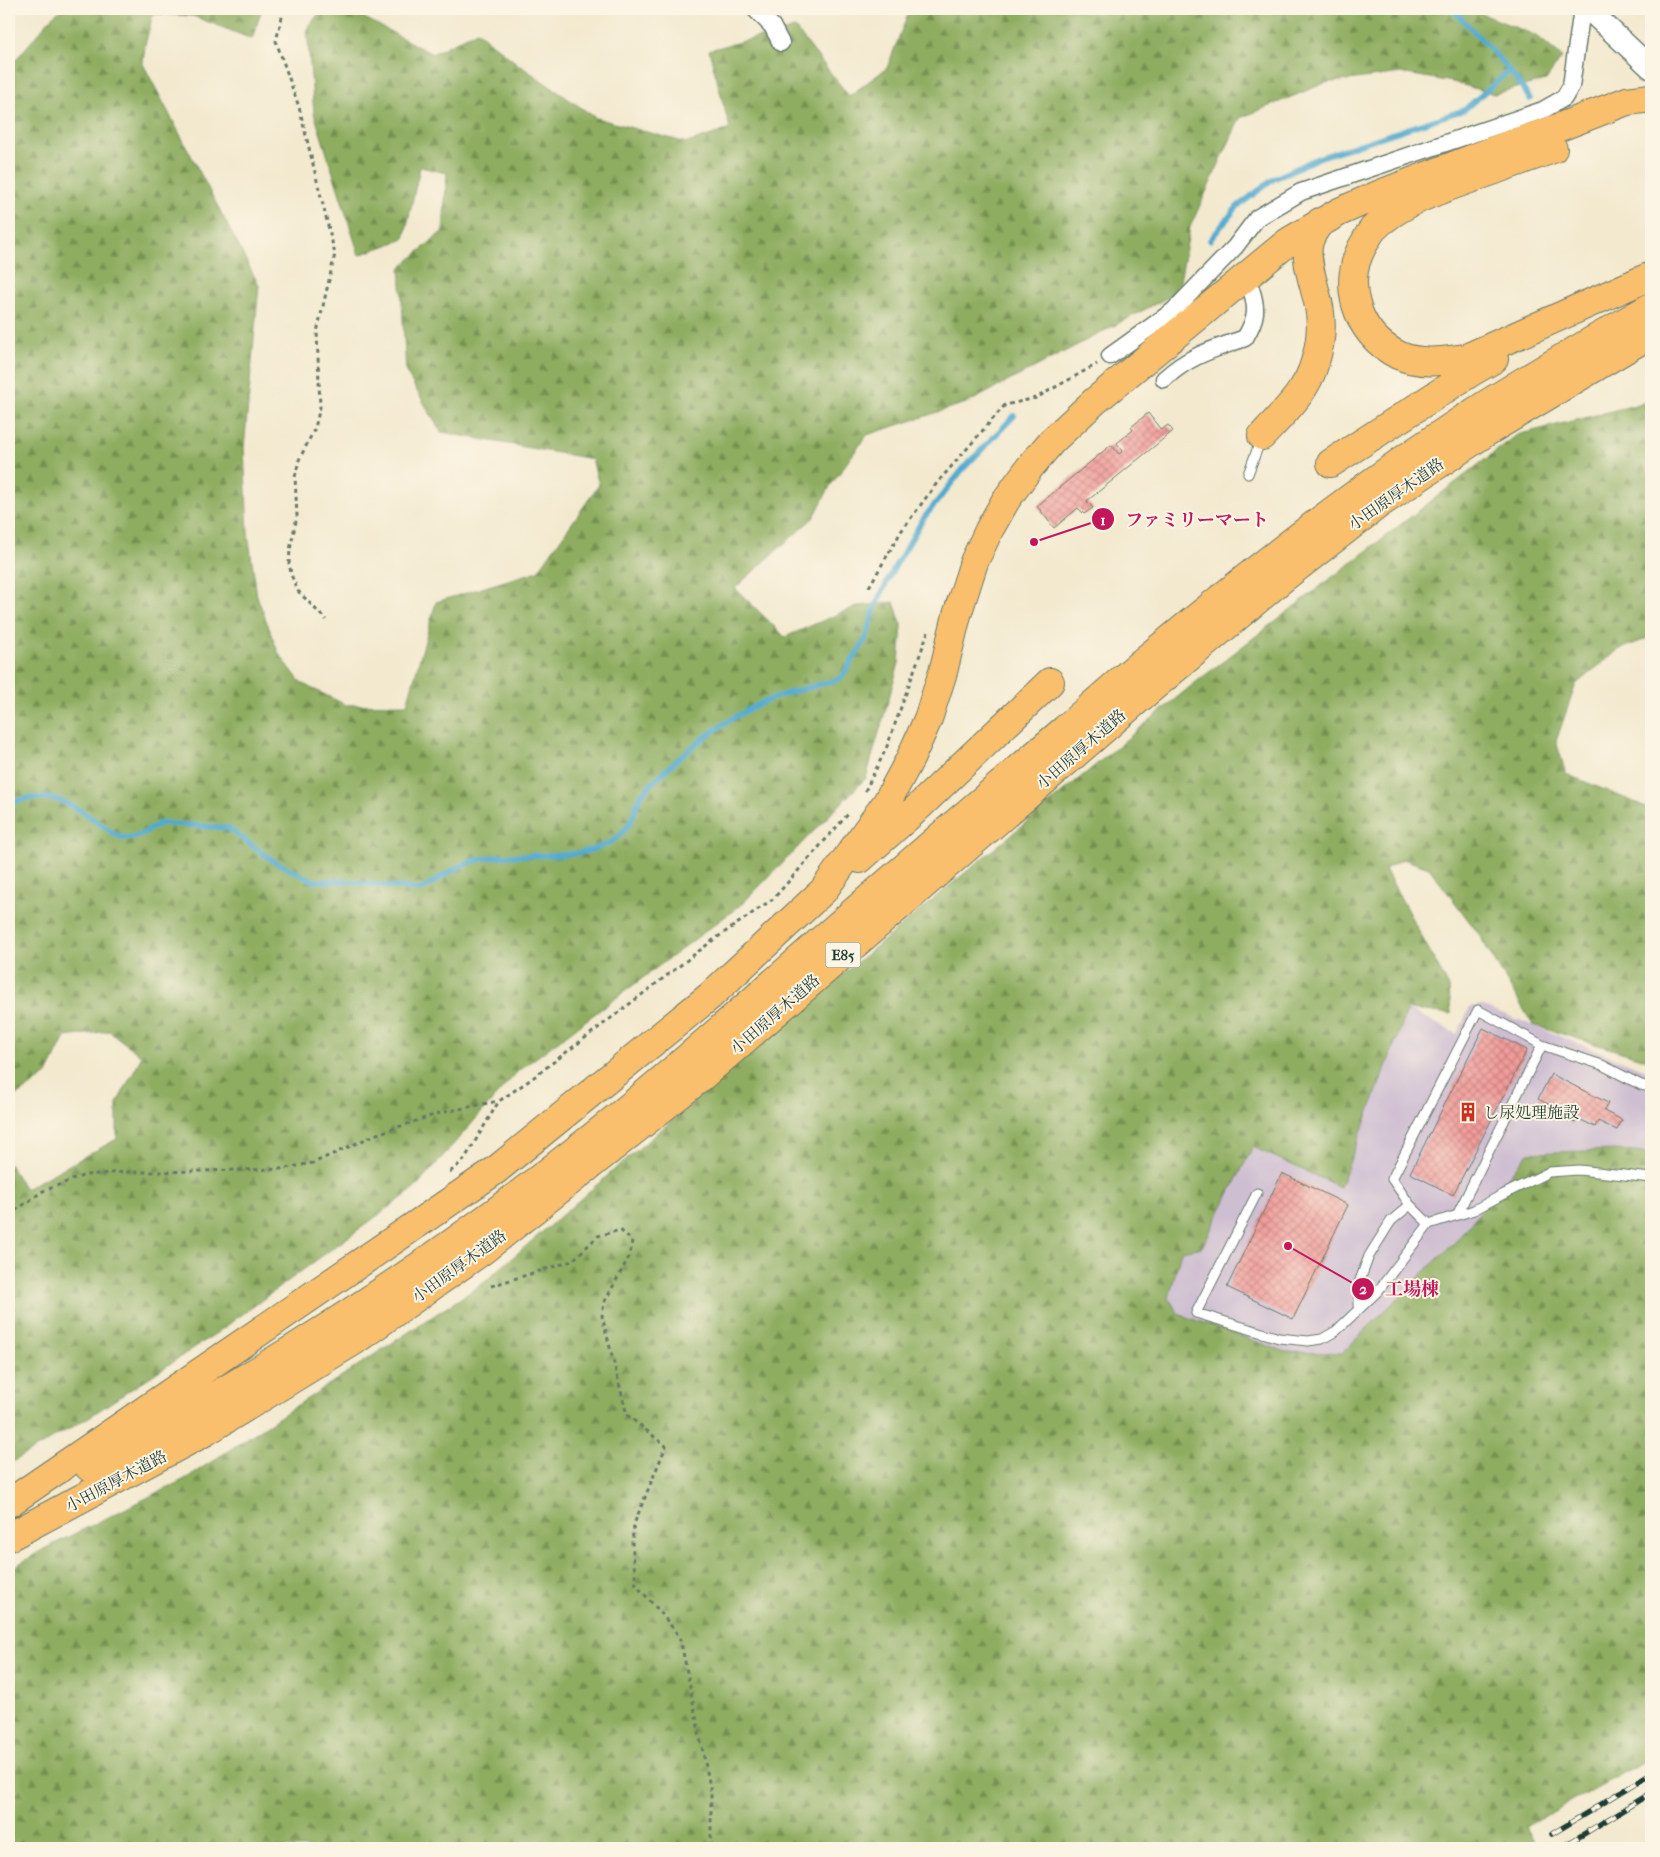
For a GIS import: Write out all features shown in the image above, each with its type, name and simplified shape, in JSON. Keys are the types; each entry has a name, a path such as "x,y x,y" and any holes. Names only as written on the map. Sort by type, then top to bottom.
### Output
{"highway":[{"path":"823,891 887,802 910,759 928,719 974,562 1006,500 1052,441 1095,402 1288,242 1320,222 1380,194 1502,146 1547,132 1627,101 1651,98"},
{"path":"1651,109 1637,117 1423,196 1372,230 1358,253 1352,280 1354,297 1369,332 1380,343 1400,355 1421,360 1445,361 1466,358 1651,276"},
{"path":"1262,436 1295,400 1315,363 1321,334 1320,312 1308,259 1308,243 1320,222"},
{"path":"1331,464 1473,371 1622,288"},
{"name":"小田原厚木道路","path":"9,1510 162,1428 281,1357 430,1261 582,1146 713,1036 901,870 1164,644 1270,558 1366,487 1472,414 1586,344 1651,307"},
{"name":"小田原厚木道路","path":"9,1537 205,1432 354,1341 482,1251 698,1080 1132,704 1280,580 1379,504 1485,433 1651,334"},
{"path":"9,1503 496,1170 710,996 823,891 912,813 1050,682"}],"street":[{"path":"755,9 772,26 781,43"},
{"path":"1110,356 1173,312 1235,247 1257,218 1301,192 1543,110 1564,98 1571,86 1582,9"},
{"path":"1588,9 1651,68"},
{"path":"1235,247 1242,265"},
{"path":"1164,379 1179,365 1197,355 1245,338 1253,324 1256,308 1251,289"}],"lane":[{"path":"1248,474 1262,436"},
{"path":"1429,1224 1410,1205 1392,1179 1478,1010 1542,1046 1602,1065 1641,1086 1651,1087"},
{"path":"1457,1216 1542,1046"},
{"path":"1257,1193 1196,1313 1279,1338 1308,1341 1322,1339 1336,1331 1378,1291 1429,1224 1474,1210 1549,1172 1580,1170 1651,1178"},
{"path":"1359,1309 1359,1283 1368,1256 1390,1221 1410,1205"}],"path":[{"path":"284,9 276,41 299,107 335,254 317,332 320,407 315,428 299,460 295,477 297,516 289,564 292,578 298,591 326,620"},
{"path":"869,587 902,530 937,483 1005,405 1036,398 1110,356"},
{"path":"865,791 886,749 932,624"},
{"path":"9,1214 43,1191 86,1176 124,1172 280,1169 313,1163 376,1134 440,1113 499,1101 530,1080 712,941 773,899 854,807"},
{"path":"445,1176 464,1160 499,1101"},
{"path":"491,1286 572,1261 598,1236 620,1230 632,1240 630,1255 604,1303 602,1316 627,1415 666,1446 634,1524 632,1542 636,1585 679,1636 711,1792 710,1848"}],"shaded area":[{"path":"1481,1005 1651,1072 1651,1204 1342,1353 1286,1352 1178,1314 1169,1298 1181,1251 1202,1247 1253,1146 1340,1187 1408,1009 1457,1034 1470,1007"}],"green space":[{"path":"62,9 262,9 252,39 193,16 153,14 145,45 143,64 259,285 244,448 248,533 257,596 278,652 301,683 346,705 407,704 436,602 538,571 599,485 592,459 441,432 406,372 400,268 443,231 447,173 420,167 404,239 359,255 314,113 307,29 322,9 348,9 432,54 477,31 519,65 596,118 687,143 730,129 709,50 795,28 849,96 887,68 910,9 1470,9 1537,36 1562,57 1546,80 1494,94 1453,82 1401,73 1325,83 1240,118 1190,227 1178,292 969,402 867,435 830,486 814,517 735,588 785,637 857,606 894,602 902,626 899,663 866,778 742,904 518,1071 414,1189 218,1332 89,1417 9,1464 9,1164 25,1189 117,1139 117,1103 142,1056 109,1031 65,1037 47,1074 9,1101 9,68 52,17"},
{"path":"1651,401 1651,637 1618,650 1576,684 1556,741 1566,774 1651,809 1651,1061 1533,1025 1478,933 1429,868 1403,859 1385,869 1449,987 1451,1014 1408,1009 1340,1187 1253,1147 1202,1247 1181,1251 1169,1298 1178,1314 1286,1352 1342,1353 1456,1241 1528,1153 1617,1150 1651,1154 1651,1758 1525,1827 1538,1848 9,1848 9,1570 44,1549 185,1479 482,1284 797,1012 1191,686 1517,435"}],"building":[{"path":"1148,413 1161,430 1168,425 1173,431 1087,501 1093,508 1084,514 1078,508 1054,528 1037,506 1111,445 1119,454 1123,451 1117,443 1133,430 1131,427"},
{"name":"し尿処理施設","path":"1483,1028 1527,1050 1453,1195 1410,1173"},
{"path":"1551,1074 1608,1103 1604,1111 1622,1120 1617,1130 1598,1121 1595,1127 1577,1118 1575,1123 1560,1116 1562,1111 1538,1099"},
{"path":"1282,1173 1348,1205 1293,1319 1227,1287"}],"waterway":[{"path":"1452,9 1503,63 1530,99"},
{"path":"1210,240 1238,206 1274,179 1318,158 1464,110 1509,71"},
{"path":"9,803 28,798 59,800 80,810 123,838 139,836 160,823 228,828 275,862 314,881 347,881 422,890 456,869 478,860 494,857 573,854 605,845 627,827 642,794 673,763 701,740 731,719 763,702 841,678 866,639 876,604 893,570 923,519 963,469 1014,416"}],"railway":[{"path":"1552,1834 1651,1774"},
{"path":"1569,1843 1651,1793"}],"place":[{"name":"ファミリーマート","path":"1034,542"},
{"name":"し尿処理施設","path":"1468,1112"},
{"name":"工場棟","path":"1288,1246"}]}
